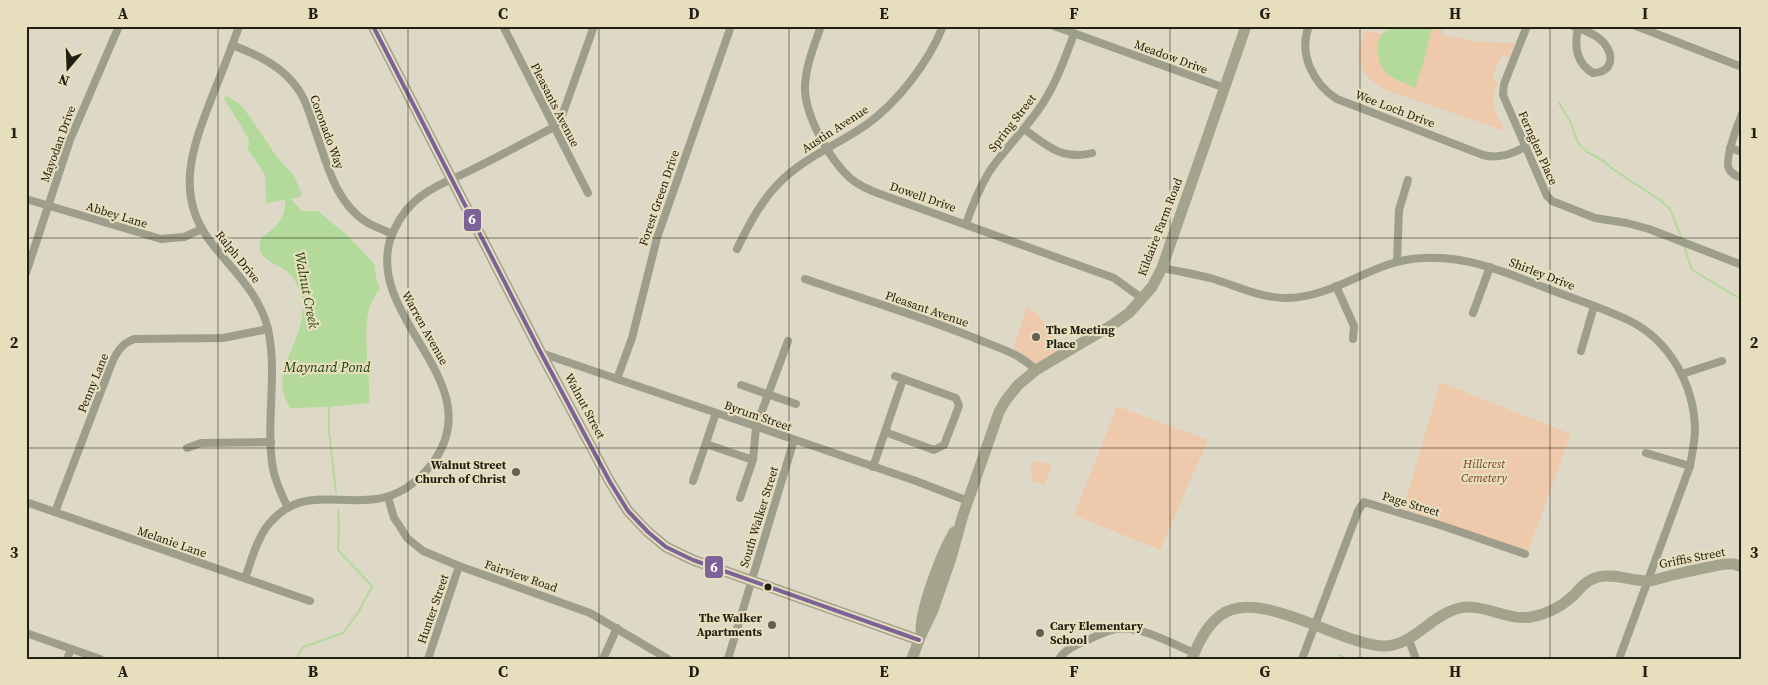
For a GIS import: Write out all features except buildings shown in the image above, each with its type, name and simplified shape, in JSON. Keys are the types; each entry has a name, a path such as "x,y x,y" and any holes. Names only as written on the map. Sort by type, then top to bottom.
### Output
{"main road":[{"name":"Walnut Street","path":"373,26 541,353 610,482 624,505 640,525 677,553 693,560 920,638"},
{"name":"Kildaire Farm Road","path":"912,659 933,610 963,514 999,412 1006,400 1018,384 1036,370 1129,313 1152,287 1162,268 1246,26"},
{"name":"Griffis Street","path":"1409,640 1439,617 1457,609 1473,607 1514,617 1532,617 1552,611 1596,577 1609,576 1647,581 1725,564 1734,564 1742,567"},
{"path":"1193,656 1212,623 1221,614 1236,608 1256,607 1266,609 1369,644 1395,645 1409,640"}],"street":[{"name":"Mayodan Drive","path":"26,273 79,118 119,26"},
{"name":"Ralph Drive","path":"239,26 201,126 190,162 190,186 202,229 209,241 250,288 262,310 268,329 271,354 271,442 273,471 288,508"},
{"name":"Pleasants Avenue","path":"502,26 588,194"},
{"path":"554,127 563,113 594,26"},
{"name":"Forest Green Drive","path":"617,379 632,338 650,260 730,26"},
{"name":"Dowell Drive","path":"821,26 808,64 805,88 808,111 827,148 840,168 860,186 1114,278 1143,299"},
{"name":"Austin Avenue","path":"737,249 758,209 777,185 796,168 867,124 896,97 933,48 943,26"},
{"name":"Meadow Drive","path":"1054,26 1225,88"},
{"name":"Wee Loch Drive","path":"1309,26 1304,42 1307,62 1322,86 1337,99 1489,156 1506,155 1525,147"},
{"name":"Fernglen Place","path":"1527,26 1502,90 1547,196 1552,201 1595,218 1632,224 1649,229 1742,265"},
{"path":"1636,26 1742,67"},
{"path":"1577,27 1597,36 1604,42 1610,62 1606,70 1593,73 1582,65 1576,52 1577,27"},
{"name":"Spring Street","path":"966,224 976,198 999,158 1024,129 1054,83 1074,34"},
{"name":"Coronado Way","path":"232,45 261,57 277,67 291,80 306,103 332,178 340,195 349,207 367,222 392,234"},
{"path":"1742,114 1730,148 1728,166 1729,170 1742,178"},
{"name":"Warren Avenue","path":"245,578 256,546 264,531 275,518 288,508 308,500 317,499 368,500 388,497 410,486 426,472 442,448 446,436 448,416 444,388 437,372 398,304 391,287 388,258 392,234 403,215 422,195 554,127"},
{"path":"1024,129 1051,149 1060,153 1076,156 1092,153"},
{"path":"1730,148 1742,152"},
{"path":"1397,261 1399,210 1408,180"},
{"name":"Abbey Lane","path":"26,200 161,239 184,237 202,229"},
{"name":"Shirley Drive","path":"1162,268 1210,278 1260,294 1284,298 1308,297 1378,267 1397,261 1422,258 1461,259 1490,266 1594,306 1631,322 1648,332 1663,346 1682,374 1693,407 1695,428 1690,466 1619,659"},
{"path":"1473,313 1490,266"},
{"name":"Pleasant Avenue","path":"805,279 923,318 1007,350 1023,358 1036,370"},
{"path":"1336,286 1354,326 1353,339"},
{"path":"1581,352 1594,306"},
{"name":"Penny Lane","path":"55,512 111,365 123,345 134,339 223,338 268,329"},
{"path":"740,498 753,460 756,427 788,341"},
{"name":"Byrum Street","path":"541,353 968,501"},
{"path":"1682,374 1722,361"},
{"path":"873,467 885,432 899,378 956,398 959,406 944,445 940,448 934,450 885,432"},
{"path":"741,385 796,404"},
{"path":"693,481 716,413"},
{"name":"South Walker Street","path":"728,659 794,440"},
{"path":"187,448 201,443 271,442"},
{"path":"706,444 753,460"},
{"path":"1646,453 1690,466"},
{"name":"Fairview Road","path":"388,497 394,518 412,542 430,555 590,613 668,659"},
{"name":"Melanie Lane","path":"26,502 310,601"},
{"name":"Page Street","path":"1302,659 1358,511 1364,502 1434,523 1525,554"},
{"name":"Hunter Street","path":"428,659 459,566"},
{"path":"603,659 606,648 617,628"},
{"path":"1059,659 1076,645 1120,628 1131,628 1140,631 1193,656"},
{"path":"26,633 100,659"},
{"path":"1409,640 1416,659"},
{"path":"67,659 71,649"}],"green space":[{"path":"1431,26 1442,26 1442,35 1481,42 1516,43 1510,58 1502,55 1492,77 1498,82 1493,102 1494,107 1505,131 1389,91 1376,84 1367,76 1363,70 1360,57 1361,43 1365,30 1382,34 1379,39 1421,71"},
{"path":"1027,308 1038,314 1062,349 1038,364 1013,349"},
{"name":"Hillcrest Cemetery","path":"1440,382 1571,434 1526,557 1402,514"},
{"path":"1117,406 1208,440 1160,550 1074,515"},
{"path":"1039,461 1052,465 1045,485 1033,481 1030,470 1033,463"}],"water":[{"path":"1398,26 1432,27 1415,88 1387,73 1382,67 1379,58 1379,39 1391,28"},
{"name":"Maynard Pond","path":"227,96 241,105 277,157 294,176 302,194 291,199 302,211 318,211 349,237 375,265 376,279 380,288 369,309 366,330 369,403 290,408 287,403 282,386 283,375 301,323 303,312 302,300 297,285 289,273 267,259 260,250 262,237 276,226 282,217 285,200 266,203 265,175 248,149 249,140 224,98"}],"waterway":[{"path":"1559,103 1570,121 1578,143 1587,152 1602,160 1670,209 1682,239"},
{"path":"1684,246 1692,270 1742,300"},
{"name":"Walnut Creek","path":"329,405 329,432 336,492"},
{"name":"Walnut Creek","path":"296,659 303,647 343,633 359,611 372,586 338,550 338,510"},
{"path":"1339,655 1347,659"}],"transit line":[{"name":"6","path":"373,26 541,353 610,482 628,511 666,547 693,560 919,640"}],"place":[{"name":"The Meeting Place","path":"1036,337"},
{"name":"Walnut Street Church of Christ","path":"516,472"},
{"name":"The Walker Apartments","path":"772,625"},
{"name":"Cary Elementary School","path":"1040,633"}]}
